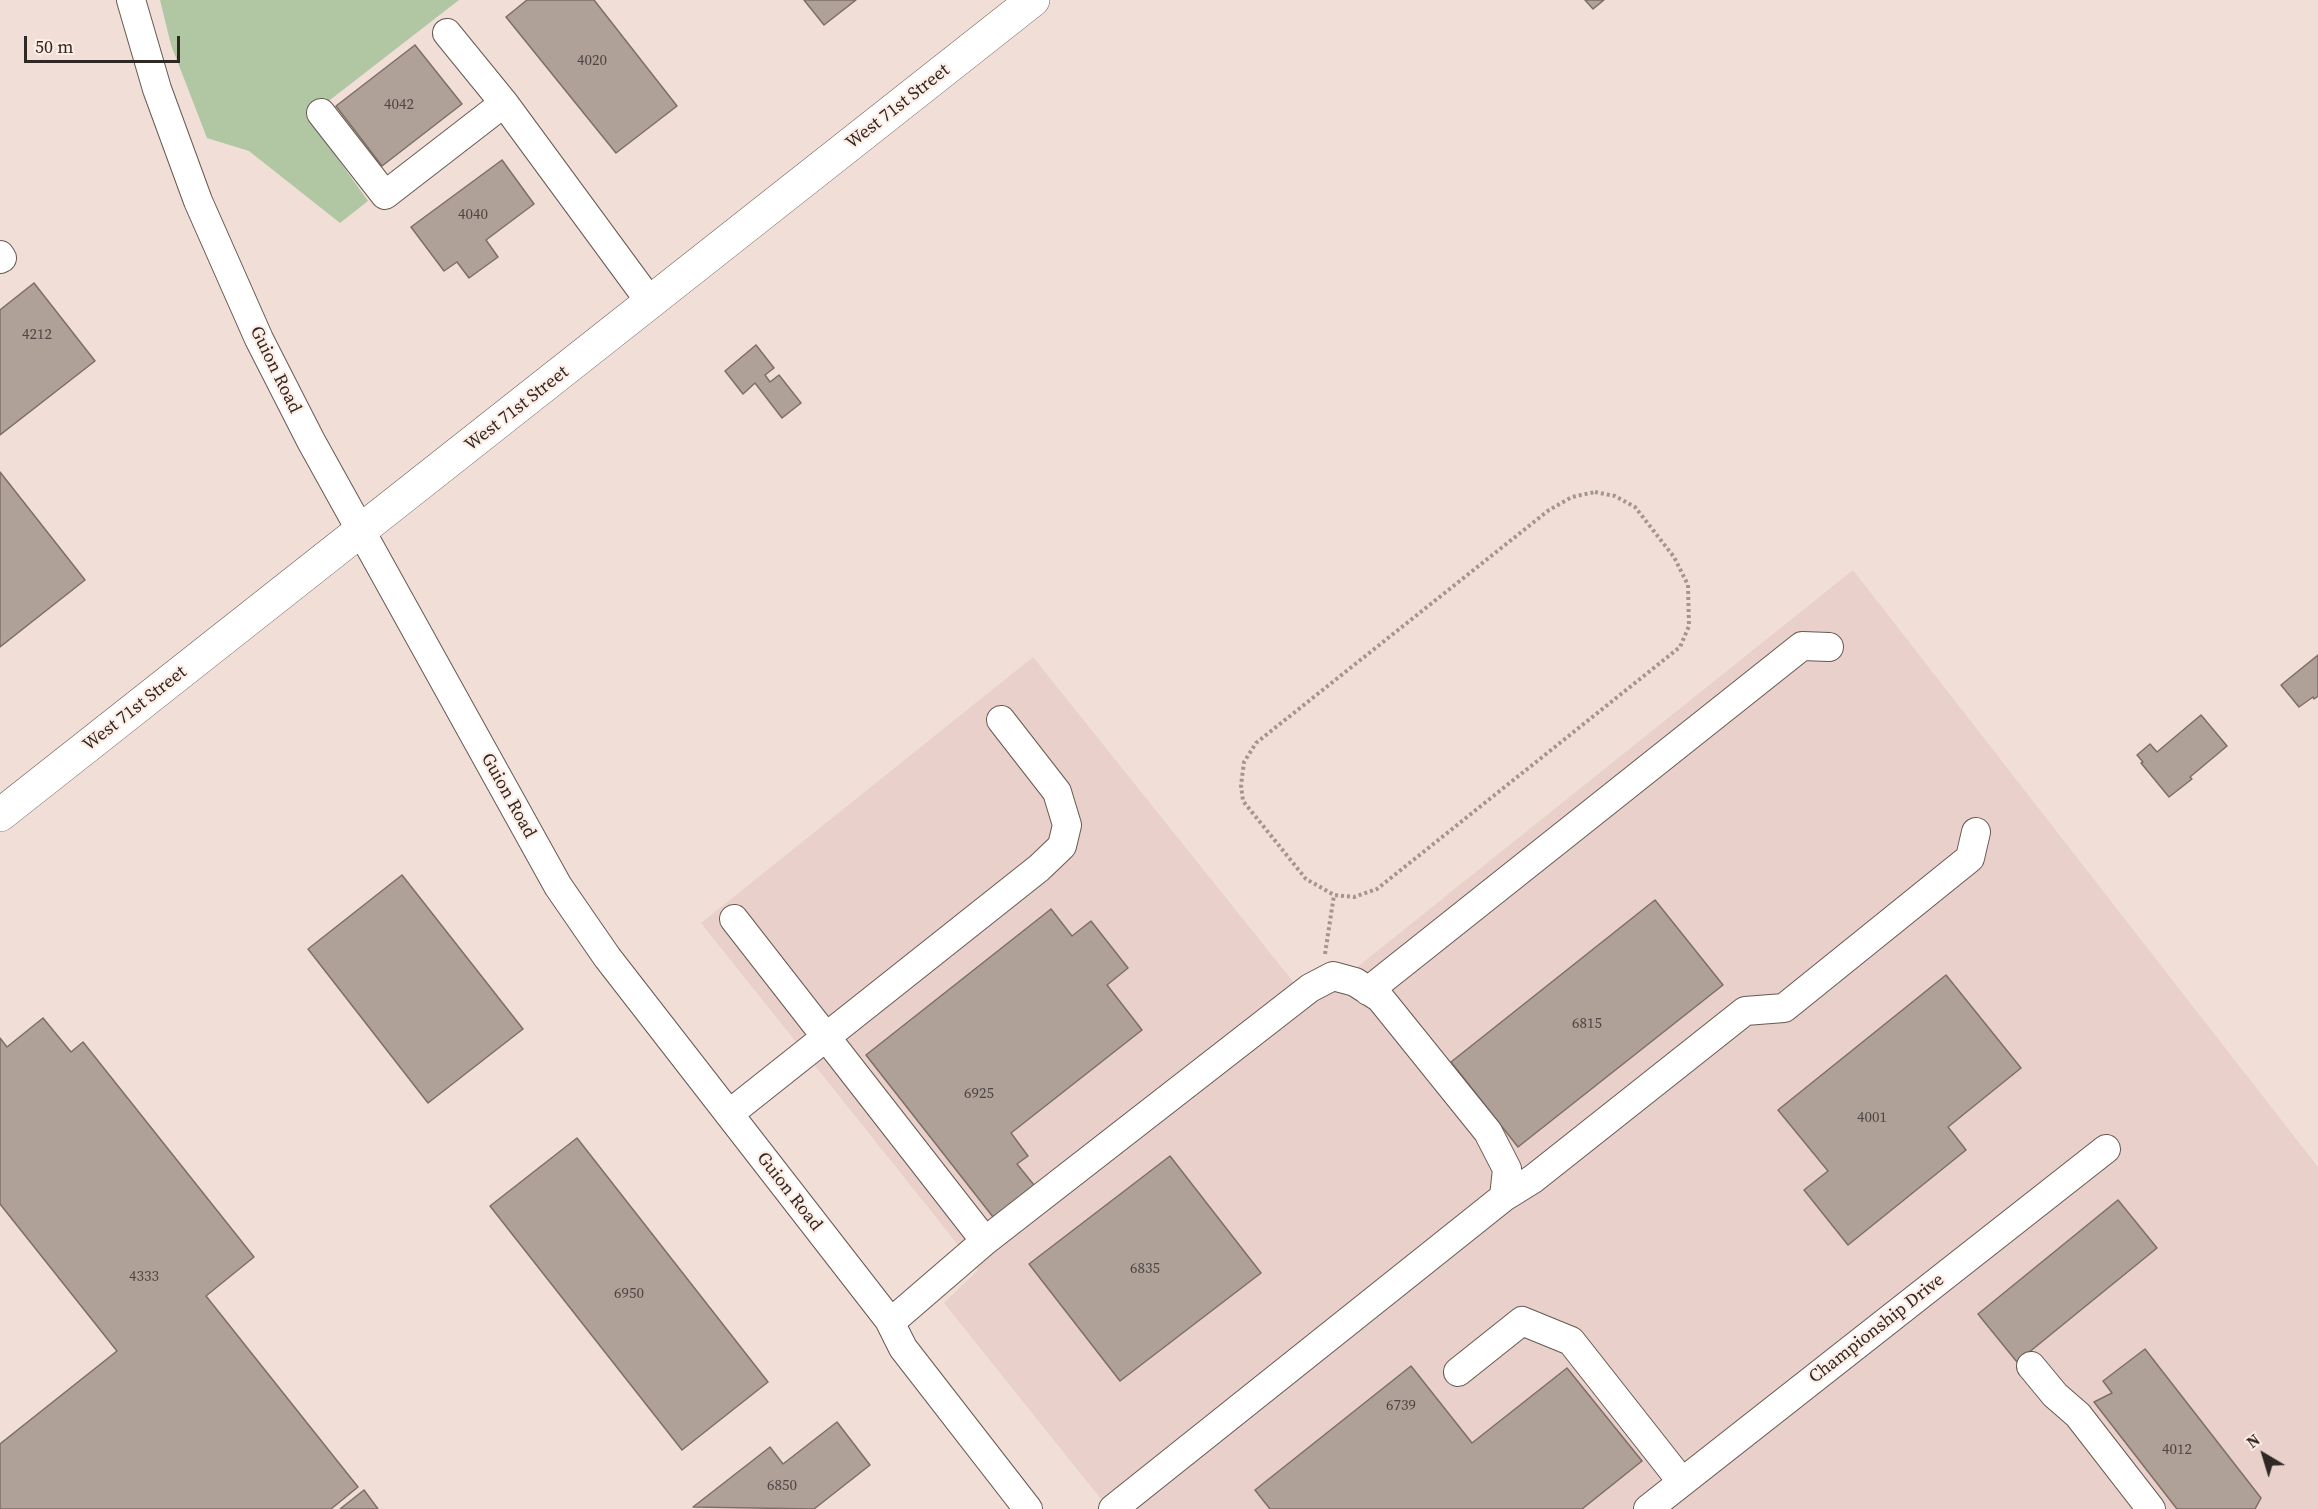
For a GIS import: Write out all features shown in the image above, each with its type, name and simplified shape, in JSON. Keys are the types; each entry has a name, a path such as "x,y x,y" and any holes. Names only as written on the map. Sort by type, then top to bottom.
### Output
{"main road":[{"name":"West 71st Street","path":"0,815 1033,0"}],"street":[{"name":"Guion Road","path":"131,0 164,109 224,263 284,391 569,903 607,957 891,1322 903,1348 1028,1509"},
{"path":"447,33 504,103 651,303"},
{"path":"321,113 385,195 504,103"},
{"path":"1368,991 1802,646 1829,647"},
{"path":"729,1114 1039,868 1062,846 1067,825 1057,792 1001,720"},
{"path":"1113,1509 1504,1197 1533,1179 1745,1011 1784,1008 1970,858 1976,832"},
{"path":"734,919 985,1241"},
{"path":"891,1322 985,1241 1310,988 1333,976 1354,982 1380,998 1488,1132 1507,1169 1504,1197"},
{"name":"Championship Drive","path":"1648,1509 2106,1149"},
{"path":"1458,1372 1522,1321 1571,1341 1682,1482"},
{"path":"2031,1366 2055,1395 2078,1415 2151,1509"}],"path":[{"path":"1595,492 1615,496 1635,507 1674,557 1688,585 1689,626 1680,647 1377,890 1354,897 1334,895 1318,888 1306,879 1243,801 1241,786 1244,762 1256,743 1549,510 1572,496 1595,492"},
{"path":"1321,982 1334,895"}],"shaded area":[{"path":"1853,570 2318,1167 2318,1509 1109,1509 944,1303 978,1270 701,923 1033,657 1311,1004"}],"green space":[{"path":"160,0 459,0 308,117 368,201 340,223 249,151 207,138 171,45"}],"building":[{"path":"527,0 594,0 677,106 616,153 506,17"},
{"path":"804,0 856,0 824,25"},
{"path":"1585,0 1604,0 1593,9"},
{"path":"415,45 462,104 382,166 336,106"},
{"path":"502,160 534,204 486,240 498,257 469,278 457,262 444,271 411,227"},
{"path":"34,283 95,361 0,435 0,310"},
{"path":"756,345 774,368 765,375 770,382 779,375 801,403 782,418 755,383 743,394 725,371"},
{"path":"0,472 85,580 0,647"},
{"path":"2318,655 2318,696 2299,707 2281,685"},
{"path":"2201,715 2227,746 2169,797 2137,755 2150,744 2157,752"},
{"path":"402,875 523,1029 428,1103 308,949"},
{"path":"1655,900 1723,985 1518,1147 1451,1062"},
{"path":"1051,909 1072,936 1091,921 1128,968 1107,985 1142,1030 1011,1133 1028,1156 1017,1164 1038,1190 997,1222 866,1055"},
{"path":"1946,975 2021,1068 1948,1127 1966,1150 1848,1245 1804,1190 1828,1171 1778,1110"},
{"path":"43,1018 71,1052 83,1042 254,1257 206,1296 358,1487 331,1509 0,1509 0,1444 117,1351 0,1204 0,1038 7,1047"},
{"path":"577,1138 768,1382 682,1450 490,1206"},
{"path":"1170,1156 1261,1273 1120,1381 1029,1264"},
{"path":"2118,1200 2157,1248 2017,1362 1978,1314"},
{"path":"2145,1349 2261,1498 2255,1509 2177,1509 2094,1402 2112,1393 2103,1381"},
{"path":"1411,1366 1472,1443 1567,1368 1642,1461 1582,1509 1270,1509 1255,1490"},
{"path":"837,1422 870,1465 814,1509 693,1507 770,1447 783,1464"},
{"path":"364,1490 378,1509 340,1509"}]}
